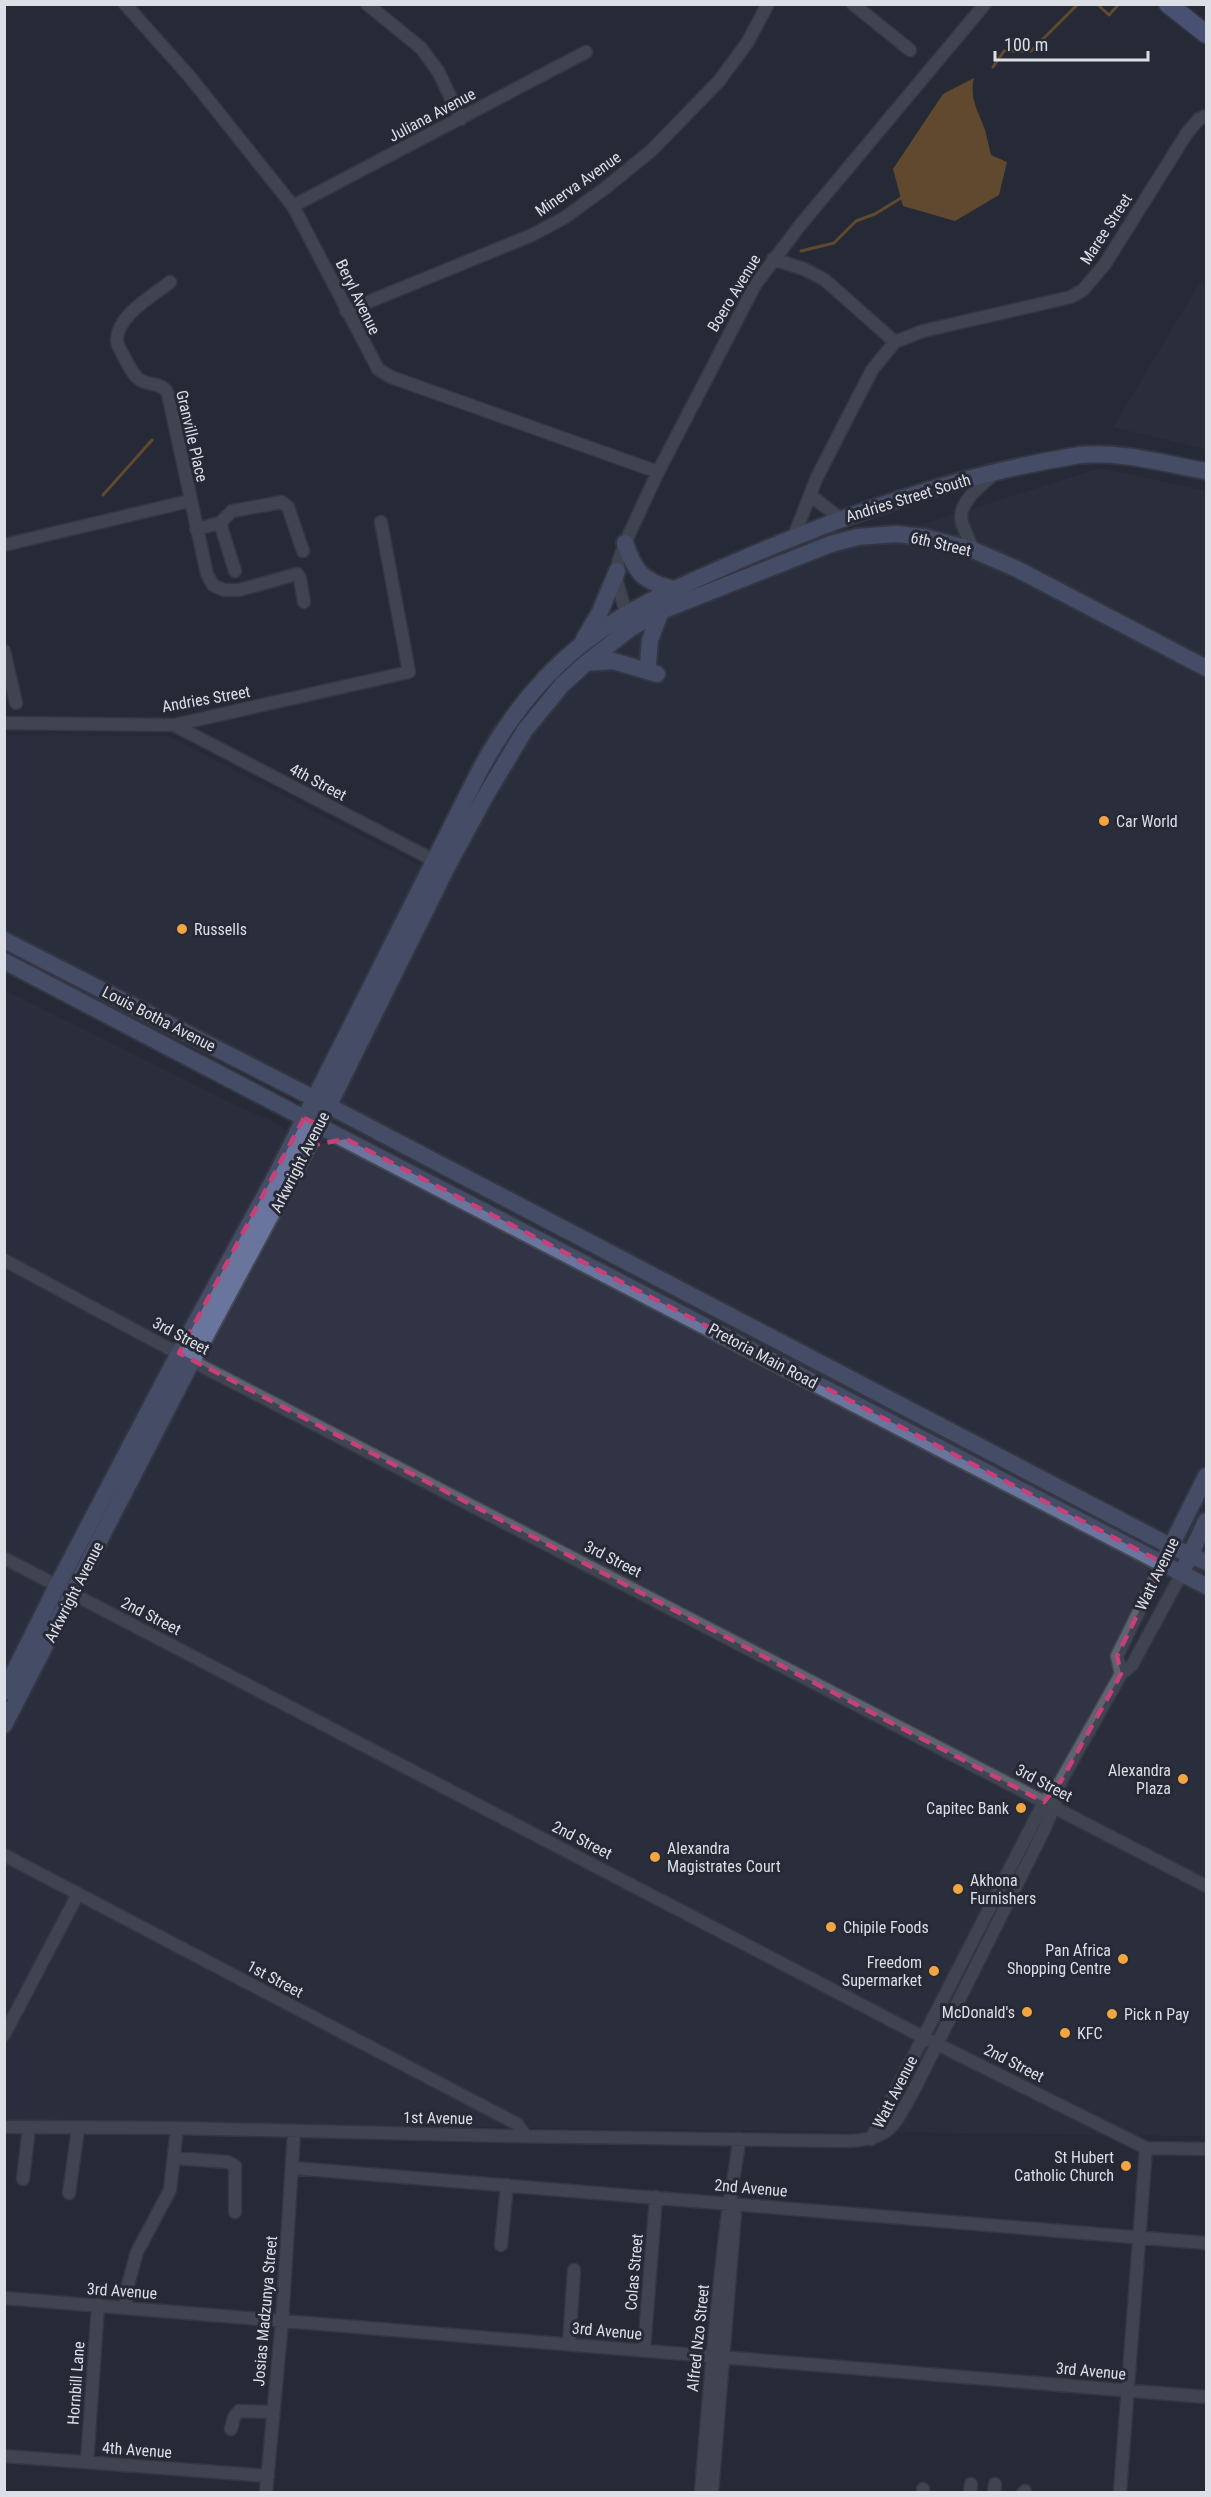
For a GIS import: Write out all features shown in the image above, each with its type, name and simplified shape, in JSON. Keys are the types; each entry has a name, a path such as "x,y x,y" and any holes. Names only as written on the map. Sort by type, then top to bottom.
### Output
{"highway":[{"path":"1168,4 1206,34"}],"main road":[{"name":"Andries Street South","path":"628,621 673,589 794,536 916,492 1058,459 1100,453 1206,471"},
{"name":"6th Street","path":"628,621 661,611 805,554 857,537 897,534 924,537 973,550 1017,569 1206,668"},
{"path":"625,543 630,560 642,577 673,589"},
{"path":"579,647 600,612 617,571"},
{"path":"586,663 613,661 652,669 650,640 661,611"},
{"name":"Arkwright Avenue","path":"321,1102 339,1083 488,755 509,721 539,684 579,647 628,621"},
{"name":"Arkwright Avenue","path":"4,1725 73,1594 185,1357 270,1186 311,1122 440,864 486,795 525,730 562,685 628,621"},
{"name":"Louis Botha Avenue","path":"4,940 321,1102"},
{"name":"Louis Botha Avenue","path":"4,961 311,1122"},
{"path":"339,1083 346,1103 356,1120"},
{"name":"Pretoria Main Road","path":"321,1102 1170,1546 1206,1562"},
{"name":"Arkwright Avenue","path":"4,1692 57,1586 185,1357 306,1149 311,1122"},
{"name":"Pretoria Main Road","path":"311,1122 1206,1586"},
{"path":"306,1149 346,1139"},
{"name":"Watt Avenue","path":"1163,1563 1206,1476"},
{"name":"Watt Avenue","path":"1182,1573 1206,1521"}],"street":[{"name":"Beryl Avenue","path":"125,4 190,77 293,206 373,364 390,377 658,472"},
{"path":"367,4 420,48 438,71 461,118"},
{"name":"Minerva Avenue","path":"346,311 532,235 584,204 652,150 719,81 747,43 768,4"},
{"path":"853,4 910,50"},
{"name":"Boero Avenue","path":"628,621 619,593 617,571 625,543 658,472 754,285 773,259 986,4"},
{"name":"Juliana Avenue","path":"293,206 586,52"},
{"name":"Maree Street","path":"794,536 810,495 872,370 895,342 944,325 1071,297 1079,293 1105,264 1187,133 1199,119 1206,116"},
{"path":"773,259 804,269 825,280 895,342"},
{"name":"Granville Place","path":"170,282 126,317 117,339 137,378 165,388 207,574 213,585 224,590 239,590 297,574 300,578 304,602"},
{"path":"973,550 962,522 962,512 966,502 995,473"},
{"path":"810,495 841,519"},
{"name":"Granville Place","path":"4,545 189,501"},
{"path":"196,529 220,523 232,511 282,502 288,507 303,551"},
{"name":"Andries Street","path":"4,723 174,725 409,672 381,522"},
{"path":"220,523 234,571"},
{"path":"4,651 16,703"},
{"name":"4th Street","path":"174,725 440,864"},
{"name":"3rd Street","path":"4,1260 185,1357 1206,1886"},
{"name":"2nd Street","path":"4,1558 923,2037 1146,2148"},
{"name":"Watt Avenue","path":"1121,1674 1117,1656 1163,1563"},
{"name":"Watt Avenue","path":"871,2139 923,2037 1061,1781 1121,1674 1132,1665 1182,1573"},
{"name":"Watt Avenue","path":"871,2139 884,2133 898,2118 938,2044 1049,1804"},
{"name":"1st Street","path":"4,1855 517,2124 526,2136"},
{"path":"4,2035 78,1894"},
{"name":"1st Avenue","path":"4,2127 177,2128 739,2139 871,2139"},
{"path":"22,2179 28,2128"},
{"path":"125,2307 133,2264 146,2233 167,2198 177,2128"},
{"path":"69,2193 78,2129"},
{"name":"Josias Madzunya Street","path":"266,2493 282,2320 294,2132"},
{"name":"Alfred Nzo Street","path":"701,2493 718,2355 739,2139"},
{"path":"1124,2492 1128,2391 1146,2148 1206,2149"},
{"path":"174,2158 228,2162 235,2166 235,2212"},
{"name":"2nd Avenue","path":"293,2168 1206,2243"},
{"path":"501,2246 507,2186"},
{"name":"Colas Street","path":"644,2350 656,2197"},
{"path":"569,2344 574,2270"},
{"name":"3rd Avenue","path":"4,2298 718,2355 1206,2397"},
{"name":"Hornbill Lane","path":"87,2462 98,2305"},
{"name":"Alfred Nzo Street","path":"712,2493 718,2355"},
{"path":"231,2429 234,2417 239,2411 273,2412"},
{"name":"4th Avenue","path":"4,2456 268,2476"}],"highlighted area":[{"path":"304,1118 319,1125 308,1146 346,1139 1163,1563 1117,1656 1121,1674 1061,1781 1044,1802 179,1353"}],"shaded area":[{"path":"974,78 974,99 991,155 1007,162 999,195 955,221 903,206 893,169 943,94"},
{"path":"1200,283 1206,284 1206,449 1113,427"},
{"path":"1101,468 1206,491 1206,2136 5,2121 4,990 237,1106 270,1120 286,1130 308,1086 5,935 5,735 168,736 420,866 490,729 613,623"}],"waterway":[{"path":"993,67 1004,51 1031,51 1078,4"},
{"path":"1097,4 1109,15 1119,4"},
{"path":"801,251 834,243 856,221 875,214 901,198"},
{"path":"103,495 152,440"}],"place":[{"name":"Car World","path":"1104,821"},
{"name":"Russells","path":"182,929"},
{"name":"Alexandra Plaza","path":"1183,1779"},
{"name":"Capitec Bank","path":"1021,1808"},
{"name":"Alexandra Magistrates Court","path":"655,1857"},
{"name":"Akhona Furnishers","path":"958,1889"},
{"name":"Chipile Foods","path":"831,1927"},
{"name":"Pan Africa Shopping Centre","path":"1123,1959"},
{"name":"Freedom Supermarket","path":"934,1971"},
{"name":"McDonald's","path":"1027,2012"},
{"name":"Pick n Pay","path":"1112,2014"},
{"name":"KFC","path":"1065,2033"},
{"name":"St Hubert Catholic Church","path":"1126,2166"}]}
